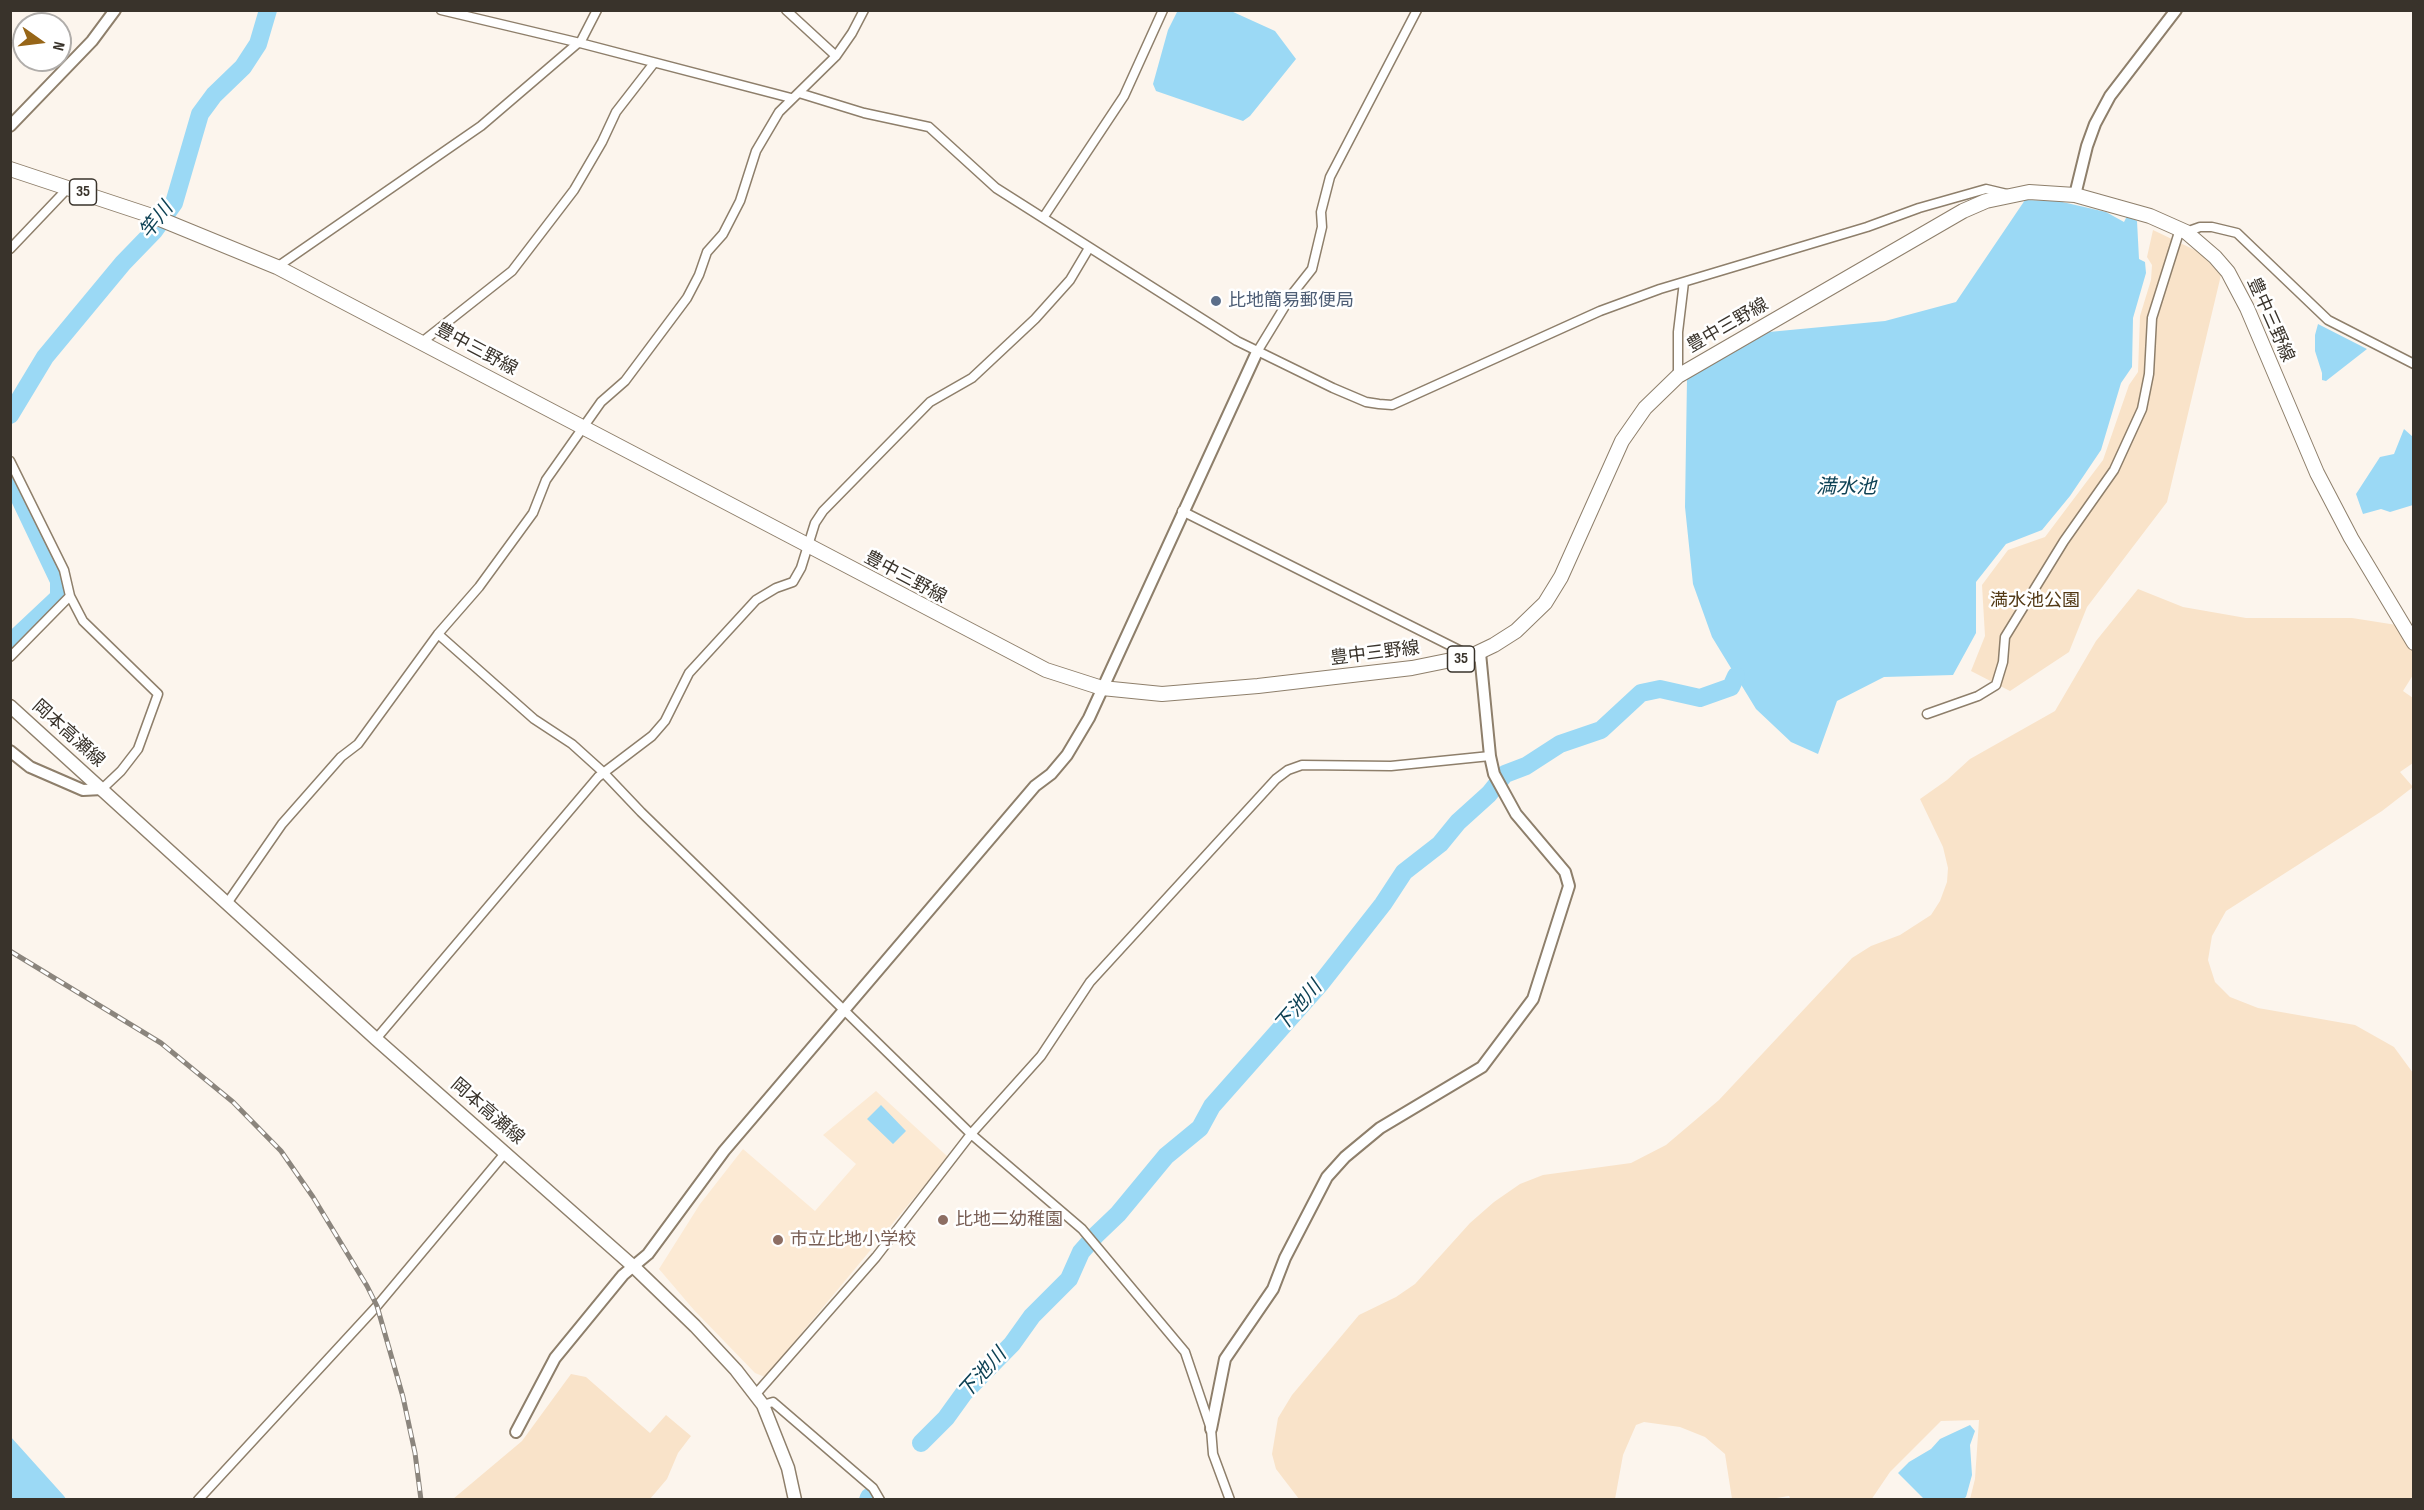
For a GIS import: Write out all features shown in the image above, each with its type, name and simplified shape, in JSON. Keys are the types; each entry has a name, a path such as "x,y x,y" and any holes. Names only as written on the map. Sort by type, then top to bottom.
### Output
{"main road":[{"name":"豊中三野線","path":"10,169 69,187 155,218 277,267 1017,657 1046,670 1102,688 1137,693 1190,693 1412,668 1475,654 1516,632 1545,603 1561,577 1622,441 1645,408 1678,376 1963,211 1986,201 2029,192 2075,195 2150,216 2183,231 2228,272 2240,292 2317,473 2351,538 2414,643"},
{"name":"岡本高瀬線","path":"10,706 376,1039 634,1267 703,1334 763,1405 788,1468 795,1500"}],"street":[{"path":"10,126 92,41 116,10"},
{"path":"441,10 654,63 929,127 996,188 1089,248 1257,352 1366,402 1392,405 1600,311 1684,282 1867,227 1918,208 1986,189 2010,195"},
{"path":"277,267 482,126 579,43 597,10"},
{"path":"786,10 836,56"},
{"path":"228,902 282,824 341,757 358,744 438,634 479,587 533,513 546,480 583,427 601,402 625,381 687,298 699,275 707,252 723,234 740,201 756,151 779,112 836,56 864,10"},
{"path":"1043,218 1124,96 1163,10"},
{"path":"516,1432 555,1358 623,1275 648,1254 724,1151 1035,786 1051,774 1067,756 1089,718 1182,511 1257,352 1293,293 1312,268 1322,227 1321,212 1330,177 1417,10"},
{"path":"2075,195 2087,146 2095,124 2110,96 2176,10"},
{"path":"422,342 512,271 574,190 602,142 616,112 654,63"},
{"path":"10,249 69,187"},
{"path":"1928,714 1978,696 1996,685 2003,662 2005,637 2047,567 2114,470 2142,409 2150,374 2152,318 2183,231 2212,226 2237,233 2328,320 2414,364"},
{"path":"376,1039 603,772 652,735 665,721 689,673 756,600 776,588 793,582 801,568 814,523 823,511 930,402 972,378 1035,319 1070,280 1089,248"},
{"path":"1678,376 1678,332 1684,282"},
{"path":"10,461 64,570 70,596 83,621 158,694 138,749 121,771 102,789"},
{"path":"1182,511 1475,654 1494,774 1516,814 1565,872 1569,886 1533,999 1482,1067 1380,1128 1345,1156 1327,1177 1285,1258 1273,1289 1225,1359 1211,1429 1212,1454 1230,1500"},
{"path":"10,657 70,596"},
{"path":"438,634 534,719 572,744 603,772 641,812 971,1134 1082,1229 1185,1352 1211,1429"},
{"name":"岡本高瀬線","path":"10,751 30,767 83,790 102,789"},
{"path":"755,1395 876,1257 971,1134 1041,1056 1090,982 1276,779 1288,770 1302,765 1391,766 1490,756"},
{"path":"198,1500 377,1306 506,1152"},
{"path":"763,1405 773,1402 873,1488 880,1500"}],"shaded area":[{"name":"市立比地小学校","path":"876,1091 948,1157 765,1377 755,1373 694,1310 659,1269 700,1204 743,1149 815,1211 856,1164 823,1135"}],"green space":[{"name":"満水池公園","path":"2153,230 2199,252 2221,275 2167,502 2087,607 2069,652 2010,691 1971,671 1985,636 1982,585 2008,550 2045,537 2103,460 2129,385 2138,372 2140,316 2151,280 2152,265 2147,257"},
{"path":"2138,589 2183,607 2246,618 2352,618 2403,626 2413,631 2413,675 2403,691 2413,698 2413,763 2400,772 2413,787 2382,811 2226,911 2212,936 2208,960 2215,982 2230,997 2258,1008 2355,1025 2394,1047 2413,1073 2413,1499 1970,1499 1975,1479 1979,1420 1941,1421 1890,1472 1871,1500 1791,1500 1789,1496 1764,1500 1732,1499 1725,1454 1705,1437 1680,1427 1644,1422 1636,1425 1623,1455 1615,1499 1299,1499 1276,1469 1272,1454 1278,1418 1292,1395 1359,1315 1396,1297 1415,1284 1470,1223 1520,1184 1543,1175 1631,1163 1666,1145 1719,1100 1852,958 1871,946 1900,935 1931,915 1940,901 1947,882 1948,868 1943,847 1920,799 1947,780 1970,759 2055,711 2096,641"},
{"path":"571,1374 586,1377 650,1433 666,1415 691,1436 678,1453 667,1479 650,1499 453,1499 522,1441"}],"water":[{"path":"1178,10 1231,11 1275,31 1296,59 1250,116 1243,121 1156,91 1153,84 1168,30"},
{"name":"満水池","path":"2025,200 2058,201 2106,212 2124,222 2127,216 2137,221 2139,259 2145,262 2146,273 2133,318 2132,367 2121,383 2101,450 2070,496 2042,530 2006,544 1976,582 1976,633 1953,675 1884,677 1837,701 1818,754 1791,742 1756,709 1712,637 1693,584 1685,507 1687,379 1769,332 1885,321 1956,302"},
{"path":"2318,324 2367,349 2326,381 2322,380 2315,351"},
{"path":"2404,429 2413,437 2413,505 2390,512 2381,509 2363,514 2356,494 2380,457 2394,454"},
{"path":"881,1105 906,1131 893,1144 867,1119"},
{"path":"1970,1425 1975,1431 1970,1445 1972,1475 1966,1497 1963,1499 1924,1499 1898,1473 1909,1462 1931,1449 1940,1439"},
{"path":"10,1436 64,1496 66,1499 11,1499"}],"waterway":[{"name":"竿川","path":"10,415 45,357 123,263 154,231 174,203 200,114 214,95 243,67 258,44 268,10"},
{"name":"竿川","path":"10,478 59,581 59,597 10,643"},
{"name":"下池川","path":"921,1443 946,1418 964,1393 1012,1344 1032,1316 1069,1279 1081,1252 1096,1235 1118,1214 1166,1156 1200,1128 1212,1106 1321,983 1383,904 1404,872 1440,844 1458,822 1489,794 1505,774 1526,766 1560,744 1601,730 1641,693 1660,689 1700,698 1731,687 1736,676"}],"railway":[{"path":"10,951 161,1043 233,1102 281,1151 313,1197 377,1306 403,1397 415,1453 421,1500"}],"place":[{"name":"比地簡易郵便局","path":"1216,301"},
{"name":"比地二幼稚園","path":"943,1220"},
{"name":"市立比地小学校","path":"778,1240"}]}
